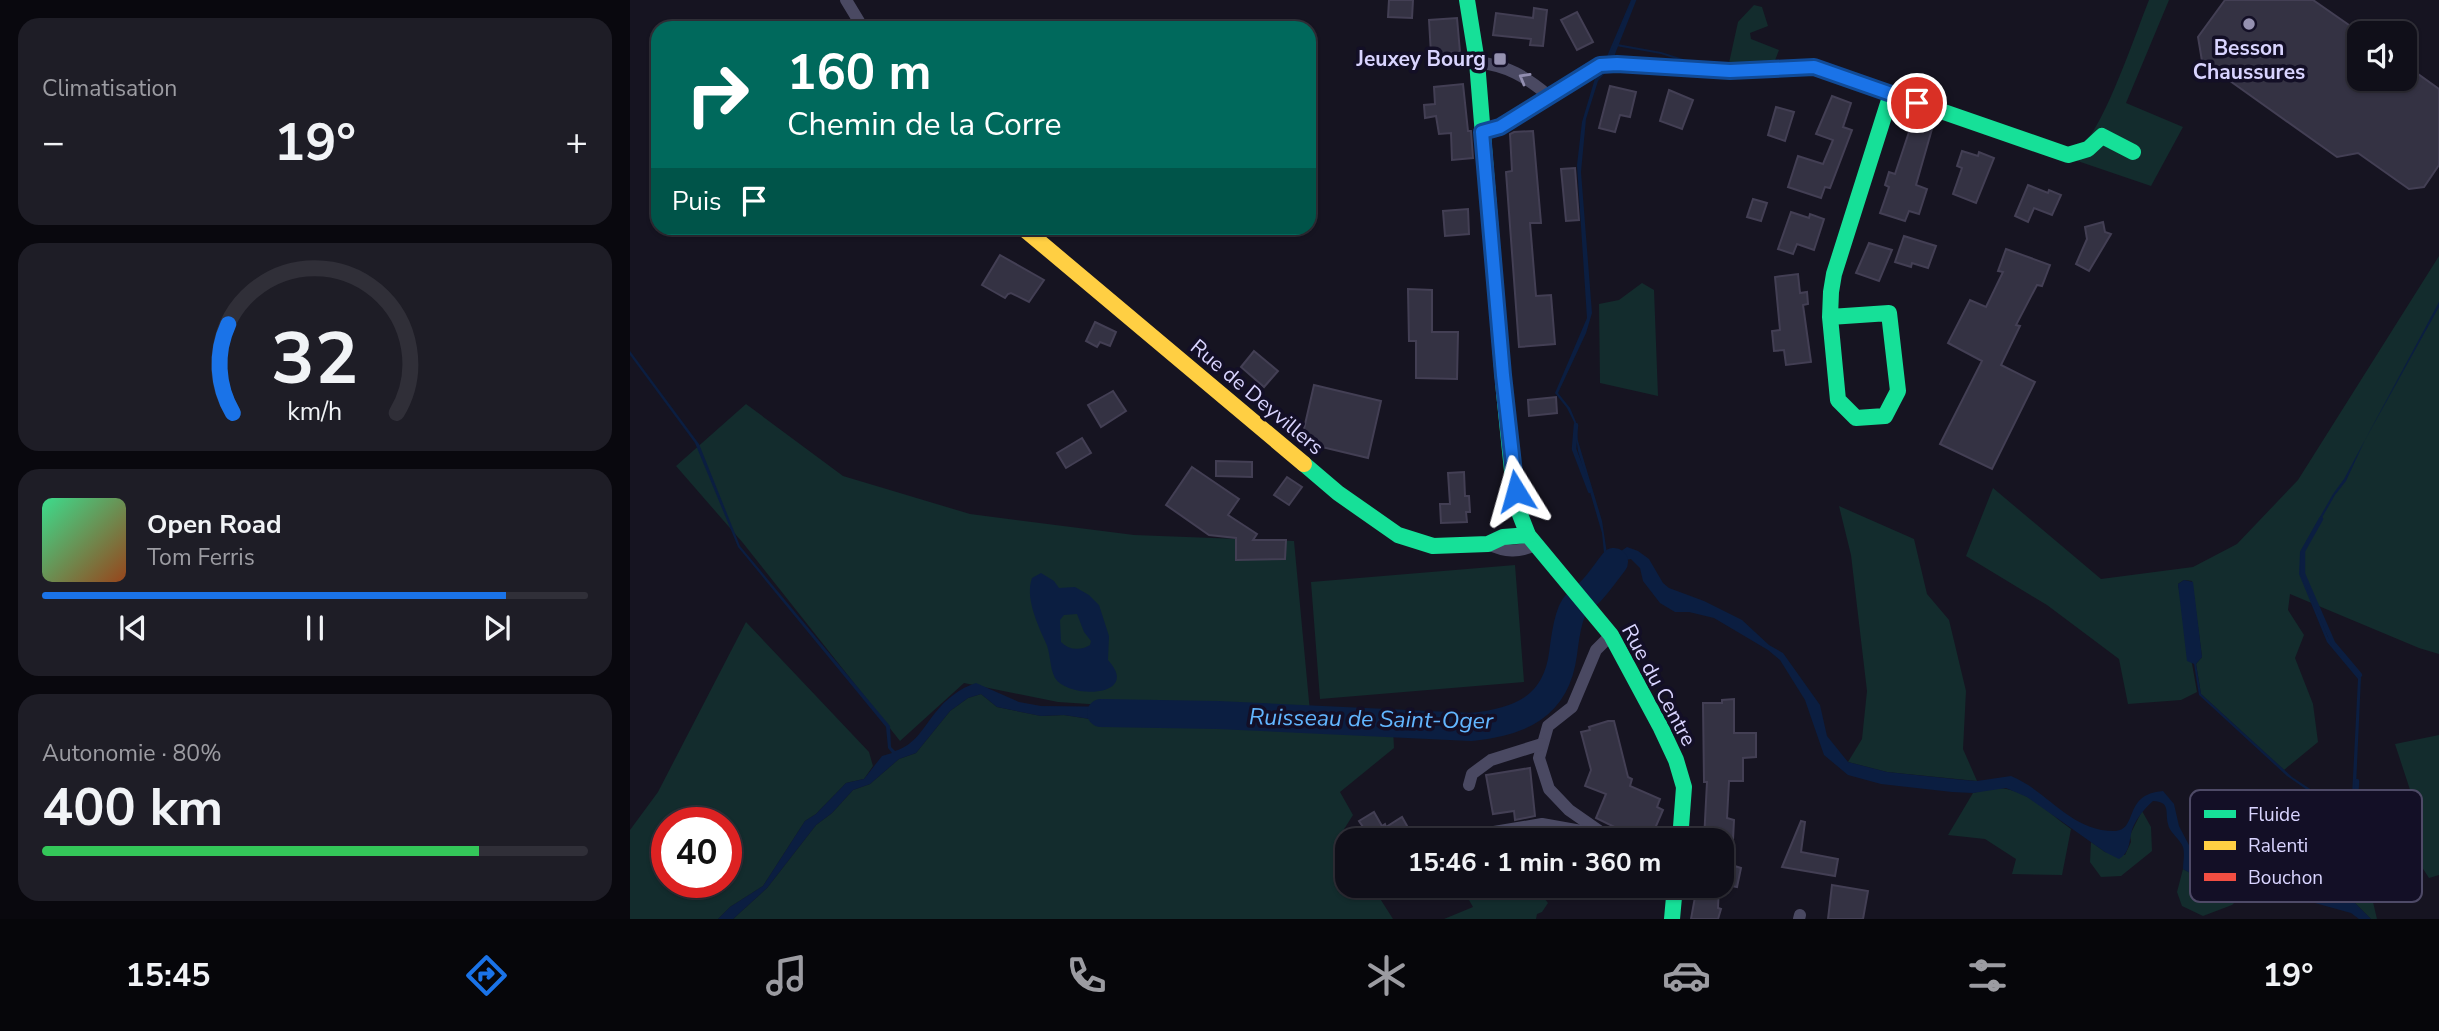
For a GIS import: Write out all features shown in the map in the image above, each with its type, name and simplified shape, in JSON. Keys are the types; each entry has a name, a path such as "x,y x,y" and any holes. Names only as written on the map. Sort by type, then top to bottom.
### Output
{"street":[{"path":"846,0 859,21"},
{"path":"1467,0 1477,62 1512,471 1519,512 1531,540"},
{"path":"1477,62 1527,77 1549,96"},
{"path":"1482,132 1500,127 1608,64 1730,71 1814,67 2068,155 2088,149 2102,136 2133,152"},
{"path":"1830,317 1889,313 1898,391 1885,416 1856,418 1838,400 1830,317 1834,274 1891,94"},
{"name":"Rue de Deyvillers","path":"1031,235 1338,493 1398,535 1433,546 1488,544 1503,537 1531,540"},
{"name":"Rue du Centre","path":"1531,540 1611,635 1676,760 1685,787 1681,828"},
{"path":"1594,828 1569,810 1549,789 1539,758 1548,726 1572,707 1596,650 1611,635"},
{"path":"1469,785 1472,774 1491,760 1542,744"},
{"path":"1523,828 1542,824 1562,828"},
{"path":"1672,919 1674,898"}],"green space":[{"path":"2149,0 2169,0 2126,103 2183,127 2151,186 1811,70 1774,63 1799,60 1834,67 2051,145 2075,146 2083,143 2100,119"},
{"path":"1754,5 1762,7 1768,26 1750,33 1751,39 1779,50 1774,63 1729,63 1738,22"},
{"path":"2439,256 2439,654 2290,594 2288,610 2304,635 2295,658 2313,704 2318,742 2284,770 2201,694 2196,664 2202,657 2192,581 2184,580 2178,584 2197,692 2181,700 2128,704 2119,659 2047,605 1966,556 1993,488 2101,579 2193,567 2237,544 2298,480"},
{"path":"1642,283 1654,290 1658,396 1600,383 1599,304 1619,300"},
{"path":"746,404 843,476 970,514 1134,535 1294,541 1310,712 1264,711 1266,723 1393,728 1394,748 1340,792 1353,815 1345,828 1335,828 1335,898 1380,898 1393,919 733,919 767,888 816,825 832,813 853,790 870,784 899,759 916,753 950,711 968,698 981,694 997,707 1041,716 1064,715 1090,719 1138,715 1135,707 1058,702 964,683 900,741 743,543 676,466"},
{"path":"1839,506 1914,539 1927,594 1949,620 1966,691 1963,749 1977,781 1887,772 1848,762 1862,739 1867,691 1851,555"},
{"path":"1515,565 1524,682 1320,699 1311,582"},
{"path":"746,622 869,752 873,766 864,779 846,783 816,814 805,821 763,886 730,907 718,919 630,919 630,830 658,792"},
{"path":"2439,735 2439,875 2429,878 2422,867 2422,790 2410,790 2395,744"},
{"path":"1995,788 2026,796 2071,829 2062,875 2012,874 2016,859 1985,839 1948,835 1973,793"},
{"path":"2142,811 2151,827 2152,851 2121,876 2101,877 2090,862 2091,842 2105,852 2125,855 2131,842 2130,835"},
{"path":"2183,869 2190,873 2190,902 2235,902 2203,916 2182,906 2177,892"},
{"path":"1468,898 1544,898 1548,903 1542,912 1537,914 1536,919 1444,919 1473,907"},
{"path":"2373,902 2377,919 2371,919 2355,903"}],"water":[{"path":"1633,0 1617,44 1661,52 1712,68 1706,69 1661,54 1616,46 1614,63 1598,81 1586,119 1581,172 1592,313 1586,333 1558,393 1570,408 1576,422 1578,441 1602,521 1608,560 1627,547 1638,551 1649,559 1663,583 1669,588 1704,601 1742,620 1769,645 1783,653 1820,705 1827,736 1848,762 1887,772 1964,780 2011,776 2085,825 2114,831 2126,825 2142,799 2163,791 2174,804 2179,826 2190,847 2190,873 2183,869 2183,847 2169,827 2163,803 2153,801 2139,816 2132,829 2127,851 2119,859 2027,797 2006,788 1973,793 1952,792 1881,784 1848,775 1824,755 1805,700 1780,660 1768,650 1714,618 1689,612 1675,612 1660,603 1643,581 1640,568 1631,559 1620,561 1605,587 1594,598 1585,588 1605,563 1602,533 1578,451 1574,422 1555,393 1587,318 1577,165 1582,122 1596,75"},
{"path":"2439,302 2439,307 2365,440 2346,481 2303,551 2303,574 2328,637 2361,677 2356,790 2352,790 2358,679 2327,642 2299,574 2300,552 2344,479"},
{"path":"630,351 699,444 740,546 890,726 891,747 895,751 913,740 949,699 976,683 1019,702 1041,706 1135,707 1138,716 1090,719 1064,715 1041,716 997,707 981,694 968,698 950,711 916,753 899,759 870,784 853,790 832,813 816,825 767,888 733,919 718,919 730,907 763,886 805,821 816,814 846,783 864,779 882,756 892,753 888,748 886,727 738,547 695,443 630,355"},
{"path":"1041,573 1054,581 1059,588 1075,587 1099,605 1109,636 1108,660 1116,672 1116,682 1110,688 1087,692 1074,690 1055,678 1047,645 1031,602 1032,578","holes":["1077,614 1091,641 1090,645 1079,649 1068,647 1061,642 1060,620 1064,615"]},
{"path":"2184,580 2193,582 2202,657 2196,664 2201,694 2292,777 2312,790 2307,790 2287,776 2199,695 2194,664 2187,661 2178,584"},
{"path":"1263,711 1310,712 1313,725 1265,723"},
{"path":"2311,902 2354,902 2371,919 2359,919 2351,913"}],"building":[{"path":"1389,0 1413,0 1412,18 1388,17"},
{"path":"2225,0 2313,0 2347,24 2347,91 2417,91 2417,73 2439,89 2439,165 2424,187 2409,189 2358,153 2337,157 2202,61 2198,37"},
{"path":"1534,8 1547,10 1543,46 1530,45 1531,39 1493,35 1496,13 1533,18"},
{"path":"1577,12 1593,42 1577,50 1561,20"},
{"path":"1457,18 1460,52 1431,54 1429,20"},
{"path":"1463,84 1473,158 1452,160 1451,133 1439,134 1436,116 1425,118 1424,105 1435,104 1434,87"},
{"path":"1610,86 1636,92 1630,117 1620,115 1615,132 1599,128"},
{"path":"1669,90 1693,100 1682,129 1660,121"},
{"path":"1832,96 1851,103 1843,127 1852,130 1830,188 1825,187 1821,198 1788,187 1798,156 1823,164 1833,140 1816,134"},
{"path":"1776,107 1794,112 1785,141 1768,135"},
{"path":"1912,123 1932,129 1916,185 1927,189 1919,214 1909,211 1905,221 1880,213 1889,187 1885,185 1889,172 1895,174"},
{"path":"1533,131 1541,223 1530,223 1536,296 1551,295 1555,344 1519,347 1506,172 1512,171 1510,134"},
{"path":"1962,151 1978,156 1979,152 1994,158 1976,203 1953,194 1962,168 1957,166"},
{"path":"1575,168 1579,220 1566,221 1561,169"},
{"path":"2028,185 2061,195 2052,215 2034,208 2028,222 2015,216"},
{"path":"1753,199 1767,203 1761,221 1747,217"},
{"path":"1468,209 1469,234 1445,236 1443,211"},
{"path":"1791,212 1809,218 1810,214 1824,219 1814,250 1797,244 1793,254 1778,249"},
{"path":"2103,222 2105,232 2111,234 2089,271 2076,264 2087,239 2085,227"},
{"path":"1904,236 1936,246 1928,268 1895,262"},
{"path":"1869,243 1892,250 1879,281 1856,273"},
{"path":"2006,249 2050,265 2042,286 2037,285 2016,325 2020,326 2001,365 2035,382 1992,469 1940,444 1982,361 1948,343 1970,300 1986,307 2003,272 1998,271"},
{"path":"1000,255 1044,280 1029,302 1011,293 1005,298 982,285"},
{"path":"1798,274 1800,293 1807,292 1808,304 1803,305 1811,362 1786,365 1784,350 1774,351 1772,331 1780,330 1775,277"},
{"path":"1408,289 1432,290 1432,332 1458,332 1457,379 1416,378 1416,341 1409,341"},
{"path":"1095,322 1116,332 1110,346 1100,342 1097,347 1086,341"},
{"path":"1254,351 1278,371 1264,387 1241,367"},
{"path":"1314,385 1381,401 1368,458 1301,442"},
{"path":"1113,391 1126,411 1101,427 1088,405"},
{"path":"1556,397 1557,413 1529,416 1528,400"},
{"path":"1082,438 1091,453 1066,468 1057,453"},
{"path":"1216,461 1252,462 1252,477 1216,476"},
{"path":"1192,467 1239,499 1228,515 1257,534 1253,540 1286,540 1285,559 1236,560 1236,538 1209,535 1166,505"},
{"path":"1464,472 1465,496 1469,496 1470,512 1466,512 1467,522 1441,523 1440,504 1450,504 1448,473"},
{"path":"1287,477 1302,487 1289,505 1274,495"},
{"path":"1734,699 1734,733 1756,733 1756,757 1743,758 1743,781 1729,781 1727,818 1734,820 1734,828 1705,828 1707,782 1704,782 1703,703 1722,703 1722,700"},
{"path":"1614,721 1628,777 1632,779 1630,786 1660,799 1657,807 1663,810 1655,828 1616,828 1596,818 1606,794 1585,786 1591,770 1581,732 1590,730 1589,727"},
{"path":"1530,768 1535,816 1515,820 1514,811 1493,814 1486,775"},
{"path":"1374,812 1382,826 1385,824 1386,827 1402,817 1408,828 1364,828 1359,821"},
{"path":"1801,821 1805,822 1801,852 1838,859 1835,876 1782,867"},
{"path":"1734,866 1741,868 1737,887 1734,886"},
{"path":"1832,885 1868,891 1863,919 1828,919"},
{"path":"1695,898 1718,898 1718,908 1721,909 1718,919 1691,919"}],"waterway":[{"path":"1611,58 1634,0"},
{"path":"1576,425 1574,449 1590,491"},
{"path":"2321,519 2303,551 2303,574 2333,643 2360,675"},
{"name":"Ruisseau de Saint-Oger","path":"1101,713 1218,715 1471,727 1505,721 1533,708 1553,687 1559,672 1572,611 1614,562"},
{"path":"2356,790 2357,781"}],"traffic: fast":[{"path":"1467,0 1477,62 1504,392 1519,512 1528,535 1611,635 1661,728 1676,760 1684,787 1681,828"},
{"path":"1770,69 1814,67 2068,155 2088,149 2102,136 2133,152"},
{"path":"1830,317 1889,313 1898,391 1885,416 1856,418 1838,400 1830,317 1834,274 1891,94"},
{"path":"1304,464 1338,493 1398,535 1433,546 1488,544 1503,537 1528,535"},
{"path":"1672,919 1674,898"}],"traffic: slow":[{"path":"1031,235 1304,464"}],"traffic: jam":[{"path":"1482,132 1500,127 1600,65 1730,71 1770,69"}],"place":[{"name":"Besson Chaussures","path":"2249,24"},
{"name":"Jeuxey Bourg","path":"1500,59"}],"route":[{"path":"1516,491 1482,132 1500,127 1581,74 1600,65 1730,71 1814,67 1917,103"}]}
